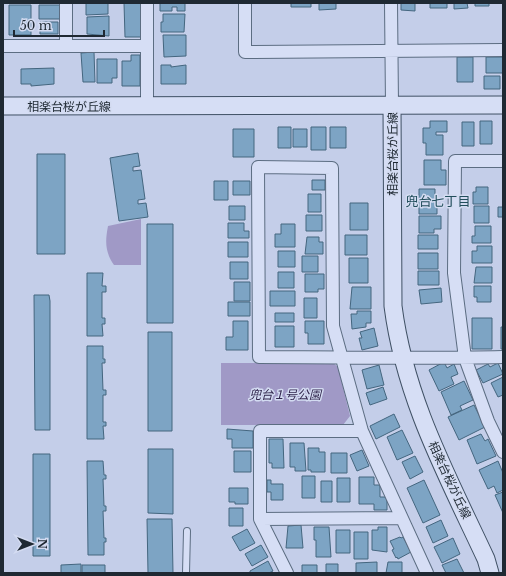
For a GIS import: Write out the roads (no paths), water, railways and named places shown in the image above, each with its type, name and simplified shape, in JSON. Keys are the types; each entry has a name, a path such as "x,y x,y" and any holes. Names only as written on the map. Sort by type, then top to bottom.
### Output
{"main road":[{"name":"相楽台桜が丘線","path":"3,106 392,105 393,306 402,358 424,425 486,559 490,573"},
{"path":"392,105 503,105"}],"street":[{"path":"66,3 66,46"},
{"path":"147,3 148,106"},
{"path":"245,3 245,52 503,50"},
{"path":"391,3 392,105"},
{"path":"3,46 147,46"},
{"path":"503,161 455,161 454,273 464,358 488,421 503,452"},
{"path":"427,573 362,431 342,357 334,326 332,168 258,167 259,357 342,357 464,358 503,357"},
{"path":"287,573 260,519 260,431 362,431"},
{"path":"260,519 401,518"}],"lane":[{"path":"186,573 187,531"}],"district":[{"name":"兜台七丁目","path":"438,201"}],"park label":[{"name":"兜台１号公園","path":"285,394"}]}
